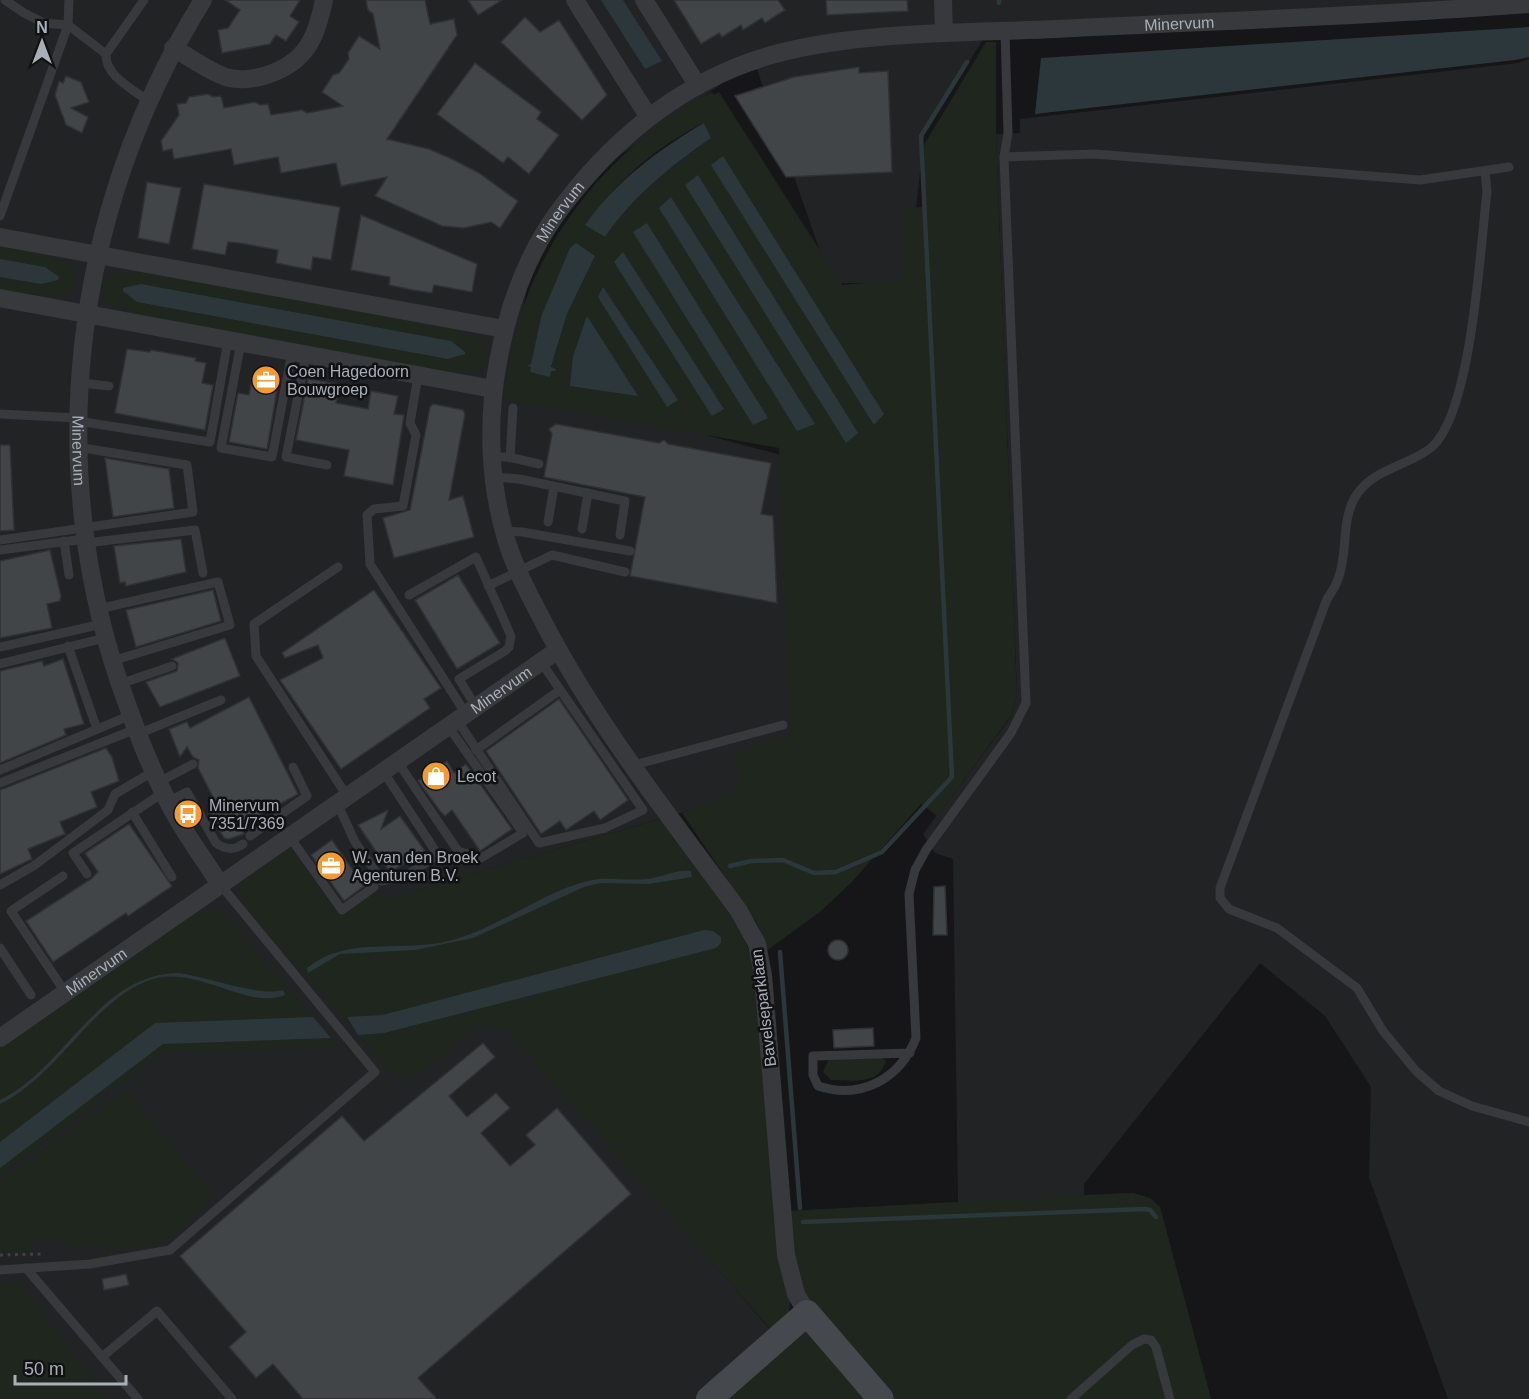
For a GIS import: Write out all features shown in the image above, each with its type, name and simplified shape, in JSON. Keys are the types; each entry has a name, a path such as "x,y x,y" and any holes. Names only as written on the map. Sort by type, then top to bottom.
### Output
{"street":[{"name":"Minervum","path":"203,0 173,48 126,153 96,255 86,314 77,447 85,536 102,623 119,684 161,787 219,884"},
{"path":"173,48 227,78 255,78 278,71 300,58 318,30 324,0"},
{"path":"575,0 648,116"},
{"path":"644,0 698,86"},
{"path":"943,0 944,33"},
{"name":"Minervum","path":"0,1038 219,884 293,823 342,799 558,650 518,570 504,531 492,458 490,419 493,389 504,329 524,275 556,214 601,158 648,116 698,86 764,57 812,45 944,33 1413,6 1529,4"},
{"path":"0,237 504,329"},
{"path":"0,298 493,389"},
{"name":"Bavelseparklaan","path":"558,650 598,717 739,911 757,944 763,975 786,1255 796,1294 807,1313 881,1399"},
{"path":"709,1399 807,1313"}],"lane":[{"path":"5,0 24,13 44,22 68,25 106,54"},
{"path":"0,216 68,25 69,0"},
{"path":"144,0 106,54 106,63 109,71 148,101"},
{"path":"910,1053 813,1056 813,1076 818,1086 830,1090 874,1086 910,1053 916,1038 909,894 915,870 926,850 1011,733 1026,703 1004,157 1008,133 1005,31"},
{"path":"1004,157 1095,154 1420,180 1509,168"},
{"path":"1485,171 1487,192 1465,368 1457,405 1448,427 1431,447 1367,483 1354,499 1347,520 1338,579 1327,599 1261,777 1220,888 1220,898 1229,909 1276,928 1357,988 1383,1031 1416,1071 1439,1091 1472,1106 1529,1122"},
{"path":"234,341 221,448 272,458 299,353"},
{"path":"0,414 78,419 210,442 234,341"},
{"path":"299,353 286,458 327,465"},
{"path":"390,766 458,851 481,858 523,834 462,717 370,564 367,515 374,509 403,506 416,435 410,423 418,376"},
{"path":"80,383 109,386"},
{"path":"510,458 513,408"},
{"path":"0,550 64,541 193,512 187,465 77,447"},
{"path":"492,458 510,458 539,464"},
{"path":"494,477 625,501 620,535"},
{"path":"548,522 554,487"},
{"path":"582,529 588,493"},
{"path":"0,540 195,530 202,573"},
{"path":"504,531 522,532 630,551"},
{"path":"64,541 69,575"},
{"path":"488,586 552,555 625,572"},
{"path":"409,595 476,557 511,636 511,642 505,651 459,679 462,717 476,750 539,843 605,828 643,810 541,662"},
{"path":"338,567 254,624 256,656 342,799 355,842 382,881 405,876 438,855 390,766"},
{"path":"0,647 102,623 218,582 230,625 112,661"},
{"path":"0,664 68,646 102,623"},
{"path":"68,646 97,729"},
{"path":"119,684 172,666"},
{"path":"476,750 560,690"},
{"path":"0,783 135,726 220,700"},
{"path":"634,765 783,725"},
{"path":"0,770 97,729 135,726"},
{"path":"87,874 73,853 132,812 193,764"},
{"path":"250,836 293,823 307,796 293,767"},
{"path":"0,885 34,865 108,810 116,794 161,787 187,792 216,843 223,848 240,847 243,844"},
{"path":"132,812 172,877"},
{"path":"293,823 342,910 374,887"},
{"path":"63,876 11,911 65,992"},
{"path":"3,1270 90,1264 170,1250 375,1072 219,884"},
{"path":"0,948 31,994"},
{"path":"26,1268 138,1399"},
{"path":"102,1357 157,1311 232,1399"},
{"path":"1071,1399 1132,1345 1144,1339 1151,1340 1156,1347 1170,1399"}],"shaded area":[{"path":"0,0 1529,0 985,36 924,135 908,283 831,283 754,61 615,159 538,234 508,382 785,456 800,778 397,896 773,1333 807,1301 790,1211 958,1202 953,859 935,853 923,834 1011,717 1017,696 996,134 1020,133 1020,119 1518,63 1529,59 1529,1399 1448,1399 1369,1177 1371,1087 1325,1016 1260,963 1084,1184 1084,1196 1133,1193 1150,1198 1160,1207 1211,1399 0,1399"},
{"path":"601,0 623,0 662,61 645,69"},
{"path":"1529,27 1529,57 1515,60 1035,114 1041,58"},
{"path":"986,42 996,42 996,134 1017,696 1011,716 937,816 921,804 851,883 820,912 766,951 758,925 682,813 739,790 736,751 790,737 779,448 503,399 511,354 517,327 530,289 567,221 590,190 646,135 678,112 712,92 714,95 719,92 842,285 904,280 903,208 925,207 924,145","holes":["704,123 711,138 640,195 605,237 586,225 610,194 638,166 670,142","595,256 567,314 551,368 556,369 551,370 550,377 531,366 541,317"]},
{"path":"704,123 711,138 640,195 605,237 585,225 610,194 639,168 670,144"},
{"path":"723,156 884,414 874,425 711,165"},
{"path":"698,175 858,433 846,443 685,185"},
{"path":"671,197 815,424 797,431 659,208"},
{"path":"647,223 768,418 753,425 633,232"},
{"path":"576,243 595,256 567,314 551,367 556,369 551,371 550,377 530,372 531,367 527,366 531,364 541,317 570,248"},
{"path":"0,244 49,253 49,258 67,261 77,273 76,287 66,296 42,294 41,299 0,291 0,277 41,284 58,277 45,267 0,258"},
{"path":"623,252 724,409 712,416 614,262"},
{"path":"0,259 45,267 59,277 58,280 41,284 0,277"},
{"path":"140,270 459,328 458,333 481,339 486,348 485,361 475,371 451,369 450,374 132,316 133,311 109,304 103,295 102,287 108,277 122,274 139,275","holes":["141,284 451,341 464,354 448,359 137,302 126,292 127,289"]},
{"path":"141,284 451,341 465,354 448,359 137,302 123,291 123,288"},
{"path":"603,287 678,400 667,407 598,297"},
{"path":"587,316 638,396 570,386 573,356"},
{"path":"667,817 737,923 752,957 790,1302 789,1313 774,1333 506,1030 495,1026 477,1025 420,1072 408,1076 393,1074 248,911 239,892 240,883 290,847 331,904 368,877 385,899"},
{"path":"679,871 691,871 692,877 648,884 600,883 584,887 473,938 415,950 340,954 308,973 307,968 337,952 370,947 422,945 459,938 496,923 550,895 587,881 646,879"},
{"path":"218,907 338,1047 162,1053 0,1175 0,1047 195,912"},
{"path":"704,930 713,931 721,937 721,943 716,948 384,1033 358,1035 347,1017 383,1015"},
{"path":"179,973 247,989 283,990 285,995 270,998 253,997 183,977 165,977 147,981 127,991 109,1005 40,1076 0,1104 0,1100 45,1067 84,1025 127,988 151,977"},
{"path":"313,1017 331,1038 163,1044 0,1168 0,1142 155,1023"},
{"path":"883,1058 886,1061 877,1075 863,1080 831,1080 823,1072 829,1059"},
{"path":"125,1090 214,1196 172,1236 160,1242 106,1251 104,1243 69,1248 69,1238 30,1240 31,1250 0,1251 0,1182"},
{"path":"1124,1193 1144,1196 1160,1207 1211,1399 890,1399 807,1301 796,1271 790,1211"},
{"path":"0,1282 23,1286 107,1399 0,1399"},
{"path":"794,1338 813,1339 871,1399 720,1399"}],"building":[{"path":"225,0 300,0 290,16 299,22 286,41 276,35 270,44 222,53 218,30 228,28 240,10"},
{"path":"366,0 425,0 430,24 454,19 457,35 387,139 429,149 452,159 479,173 518,201 500,228 491,222 464,228 442,226 375,196 387,177 341,186 336,163 281,173 278,157 234,165 231,149 174,159 172,149 163,151 161,141 179,115 177,104 186,103 189,97 208,94 213,97 221,96 224,108 255,102 260,105 268,104 271,115 302,110 307,113 343,106 322,92 333,75 339,73 349,59 348,53 359,36 380,49 373,14 368,10"},
{"path":"468,0 502,0 478,15"},
{"path":"674,0 778,0 785,10 765,23 762,18 743,30 741,25 722,37 719,33 701,44"},
{"path":"826,0 907,0 908,11 827,15"},
{"path":"525,17 540,32 559,20 607,95 582,120 501,42"},
{"path":"475,63 541,112 537,119 559,135 529,174 508,157 503,163 437,114"},
{"path":"859,67 859,73 888,71 892,172 786,177 735,96 794,77"},
{"path":"66,76 81,82 89,102 71,108 88,117 82,133 66,125 55,95 59,81 63,83"},
{"path":"147,182 181,188 169,244 138,238"},
{"path":"204,184 340,207 331,260 313,257 311,270 276,263 278,250 239,243 228,242 225,255 192,249"},
{"path":"361,215 477,264 472,292 434,285 432,293 413,290 389,285 390,277 351,270"},
{"path":"127,349 150,352 151,350 196,358 195,361 206,363 202,383 213,385 205,430 115,413"},
{"path":"267,370 273,377 279,378 267,449 229,442 238,393 249,395 253,373 260,374"},
{"path":"308,379 339,384 336,403 368,409 371,391 398,396 394,414 404,415 393,485 344,476 349,450 296,440"},
{"path":"433,404 463,410 465,414 449,500 463,496 474,537 394,558 383,518 410,510 430,407"},
{"path":"556,424 659,443 664,440 668,444 771,463 761,514 773,516 777,603 630,576 645,497 544,477 552,434 549,429"},
{"path":"0,445 10,445 14,530 0,531"},
{"path":"105,458 169,469 174,508 113,517"},
{"path":"181,539 186,572 126,586 125,582 120,583 114,546"},
{"path":"50,550 61,596 60,601 47,604 52,628 0,638 0,561"},
{"path":"458,575 500,643 457,669 415,600"},
{"path":"213,590 221,621 136,647 126,610"},
{"path":"374,590 441,688 424,699 430,708 341,769 280,680 323,658 318,645 285,658 282,653"},
{"path":"225,638 240,676 160,707 146,682 177,671 178,663 172,659"},
{"path":"63,659 84,724 64,729 66,735 0,763 0,671 42,661 44,666"},
{"path":"249,697 298,794 241,826 244,834 229,839 224,838 209,813 216,803 198,768 199,760 193,757 187,747 180,757 169,729 187,722 190,728"},
{"path":"559,699 628,800 600,820 594,811 566,830 560,821 541,834 486,751"},
{"path":"106,748 112,757 119,781 91,792 97,807 60,822 65,834 28,849 32,859 0,874 0,790"},
{"path":"447,761 454,773 466,764 512,829 480,851 452,810 445,816 418,781"},
{"path":"388,810 381,829 400,816 425,851 390,872 358,825"},
{"path":"129,824 172,886 128,916 126,913 53,962 26,921 91,879 98,872 85,853"},
{"path":"332,840 364,886 344,901 311,855"},
{"path":"945,886 947,935 933,935 934,887"},
{"path":"838,940 845,943 848,950 845,957 838,960 831,957 828,950 831,943"},
{"path":"873,1028 874,1046 834,1048 833,1030"},
{"path":"483,1043 495,1057 449,1096 467,1117 496,1093 510,1108 481,1133 510,1166 535,1145 526,1135 557,1108 631,1194 418,1378 437,1399 303,1399 273,1364 256,1378 229,1347 246,1332 180,1256 342,1116 364,1141"},
{"path":"126,1274 129,1285 104,1290 102,1279"}],"waterway":[{"path":"730,866 751,861 783,860 814,873 836,872 882,852 952,777 921,136 967,62"},
{"path":"780,952 800,1208"},
{"path":"803,1222 1144,1209 1150,1210 1156,1217"}],"place":[{"name":"Coen Hagedoorn Bouwgroep","path":"266,380"},
{"name":"Lecot","path":"436,776"},
{"name":"Minervum 7351/7369","path":"188,814"},
{"name":"W. van den Broek Agenturen B.V.","path":"331,866"}]}
